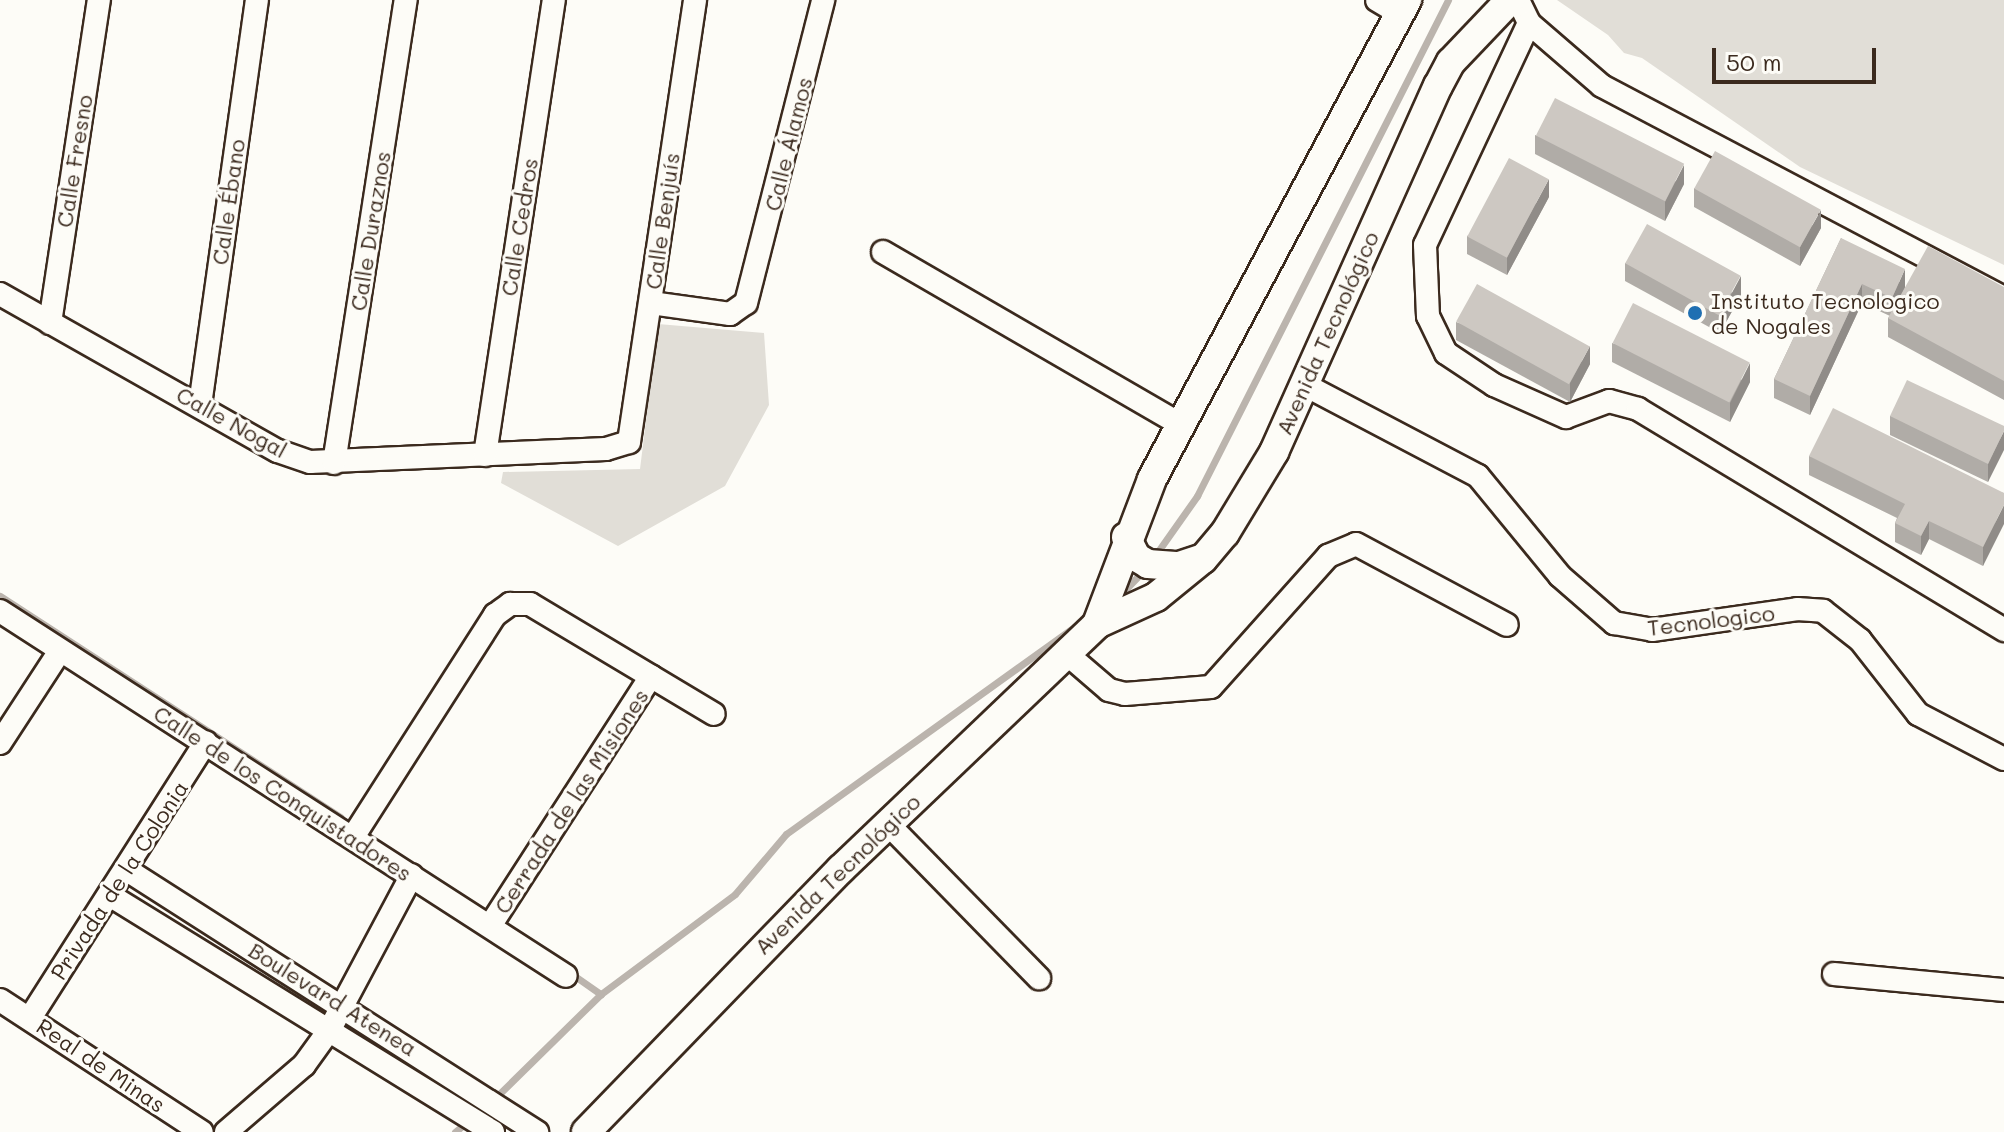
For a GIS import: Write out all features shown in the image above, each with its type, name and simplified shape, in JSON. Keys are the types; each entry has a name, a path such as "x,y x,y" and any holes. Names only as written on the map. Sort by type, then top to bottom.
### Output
{"main road":[{"name":"Avenida Tecnológico","path":"586,1132 699,1010 1097,624 1156,597 1203,559 1274,452 1451,62 1510,0"},
{"name":"Avenida Tecnológico","path":"1097,624 1126,537 1394,4"},
{"path":"1126,537 1136,557 1148,564 1179,566 1203,559"}],"street":[{"name":"Calle Fresno","path":"50,323 99,0"},
{"name":"Calle Ébano","path":"200,405 257,0"},
{"name":"Calle Duraznos","path":"334,463 406,0"},
{"name":"Calle Cedros","path":"485,455 554,0"},
{"name":"Calle Benjuís","path":"629,442 695,0"},
{"name":"Calle Álamos","path":"651,303 730,314 746,303 823,0"},
{"path":"1518,0 1529,23 1616,94 2004,298"},
{"path":"1529,23 1425,245 1428,316 1446,353 1494,385 1566,417 1609,401 1638,409 1820,524 2004,630"},
{"path":"883,252 1181,425"},
{"name":"Calle Nogal","path":"0,294 278,451 310,462 606,449 629,442"},
{"name":"Tecnologico","path":"1305,385 1478,476 1560,576 1614,623 1652,630 1797,609 1823,611 1860,640 1918,714 2004,759"},
{"path":"1067,654 1109,690 1140,695 1199,691 1220,681 1328,556 1356,544 1507,625"},
{"name":"Cerrada de las Misiones","path":"353,837 502,608 530,604 714,714"},
{"name":"Calle de los Conquistadores","path":"0,611 566,976"},
{"path":"0,743 60,651"},
{"name":"Cerrada de las Misiones","path":"490,926 651,676"},
{"name":"Privada de la Colonia","path":"30,1018 111,896 206,742"},
{"path":"888,824 1039,978"},
{"name":"Boulevard Atenea","path":"127,870 465,1082 537,1132"},
{"path":"226,1132 292,1077 330,1029 412,875"},
{"name":"Boulevard Atenea","path":"111,896 447,1100 487,1128"},
{"path":"1834,974 2004,990"},
{"name":"Real de Minas","path":"0,1000 202,1132"}],"shaded area":[{"path":"1557,0 2004,0 2004,265 1800,167 1642,58 1624,53 1608,35"},
{"path":"658,324 764,333 769,405 725,486 618,546 501,483 503,472 640,469"}],"building":[{"path":"1555,98 1684,164 1665,201 1536,135"},
{"path":"1715,151 1821,210 1800,247 1694,189"},
{"path":"1509,158 1549,179 1507,258 1467,237"},
{"path":"1647,224 1741,276 1719,315 1625,263"},
{"path":"1841,238 1905,269 1892,298 1862,284 1810,396 1774,379"},
{"path":"1928,246 2004,287 2004,381 1888,318"},
{"path":"1477,284 1590,347 1569,384 1456,322"},
{"path":"1633,303 1750,362 1729,403 1613,343"},
{"path":"1907,380 2004,426 1988,464 1890,416"},
{"path":"1833,408 2004,493 2004,505 1983,547 1929,521 1921,536 1895,523 1905,504 1809,456"}],"waterway":[{"path":"1154,557 1197,496 1448,0"},
{"path":"1117,598 1144,570"},
{"path":"0,596 340,817"},
{"path":"493,1100 601,994 735,894 786,834 1080,623"},
{"path":"569,972 601,994"},
{"path":"455,1132 468,1121"}],"place":[{"name":"Instituto Tecnologico de Nogales","path":"1695,313"}]}
